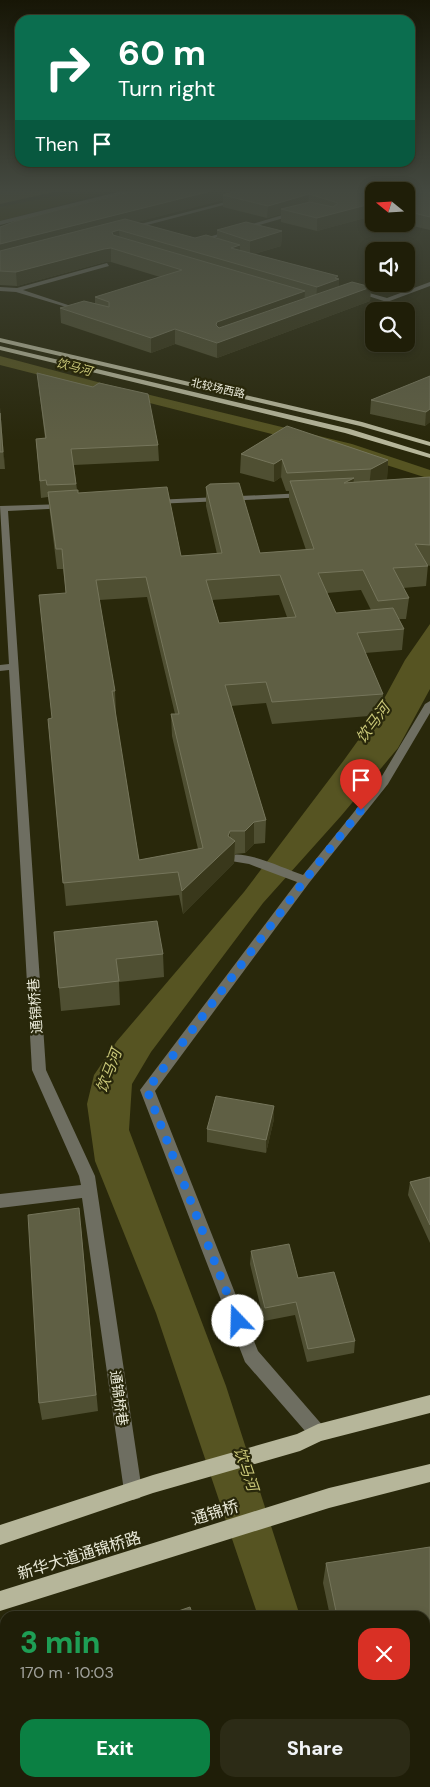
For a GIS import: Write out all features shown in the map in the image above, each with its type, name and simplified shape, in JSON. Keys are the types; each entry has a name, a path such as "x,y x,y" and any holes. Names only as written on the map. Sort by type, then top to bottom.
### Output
{"main road":[{"name":"北较场西路","path":"0,340 362,424 430,444"},
{"name":"北较场西路","path":"0,348 302,420 373,438 429,456"},
{"path":"0,1535 153,1484 300,1442 318,1433 430,1404"},
{"name":"通锦桥","path":"170,1547 329,1498 430,1473"},
{"name":"新华大道通锦桥路","path":"0,1601 170,1547"}],"street":[{"path":"17,290 73,274"},
{"path":"347,291 355,291 388,300 430,284"},
{"path":"0,289 17,290 89,313"},
{"path":"150,502 316,494"},
{"path":"2,509 72,505"},
{"name":"通锦桥巷","path":"2,509 7,668 39,1070 86,1176 133,1491"},
{"path":"318,1433 252,1356 147,1090 305,880 384,782 430,704"},
{"path":"235,858 251,861 305,880"},
{"path":"0,1201 89,1191"}],"water":[{"path":"0,356 105,384 352,444 430,470 430,481 424,477 355,455 0,365"},
{"name":"饮马河","path":"430,624 430,689 398,748 341,816 263,903 151,1052 132,1084 129,1130 226,1386 298,1611 256,1611 156,1313 95,1161 87,1104 94,1075 117,1041 244,892 344,760 372,721 405,660"}],"building":[{"path":"168,274 248,274 305,291 217,322 216,325 219,328 352,282 365,285 365,289 217,343 175,329 151,338 60,308 84,301 109,307 109,302 95,297"},
{"path":"273,274 332,274 338,276 335,278 339,279 317,287"},
{"path":"37,373 93,387 99,383 148,394 158,445 71,449 76,484 47,485 46,480 40,481 36,439 46,438"},
{"path":"430,376 430,409 426,412 371,400"},
{"path":"0,413 3,452 0,452"},
{"path":"287,426 388,460 371,469 287,473 282,459 274,464 241,454"},
{"path":"430,477 430,545 415,544 428,566 393,568 409,598 378,601 363,570 318,573 336,613 393,608 404,629 357,633 383,694 272,702 266,682 225,685 266,820 254,822 245,831 230,831 228,836 235,841 182,891 178,872 63,883 48,719 52,718 39,595 66,593 62,549 56,549 48,492 78,490 78,493 167,487 181,556 222,553 206,487 210,484 239,483 260,553 314,549 290,481 354,478 344,483","holes":["280,575 296,617 219,623 206,580","146,577 179,714 171,714 203,848 139,860 112,691 115,691 96,580"]},
{"path":"157,921 163,954 116,959 119,981 59,988 54,932"},
{"path":"216,1096 274,1106 266,1140 207,1129"},
{"path":"430,1177 430,1225 410,1182"},
{"path":"79,1208 96,1395 39,1403 28,1215"},
{"path":"289,1244 298,1278 334,1272 355,1341 308,1349 296,1302 265,1308 251,1251"},
{"path":"430,1547 430,1611 336,1611 326,1563"},
{"path":"190,1607 191,1611 178,1611"}],"route":[{"path":"238,1321 147,1090 305,880 361,810"}]}
